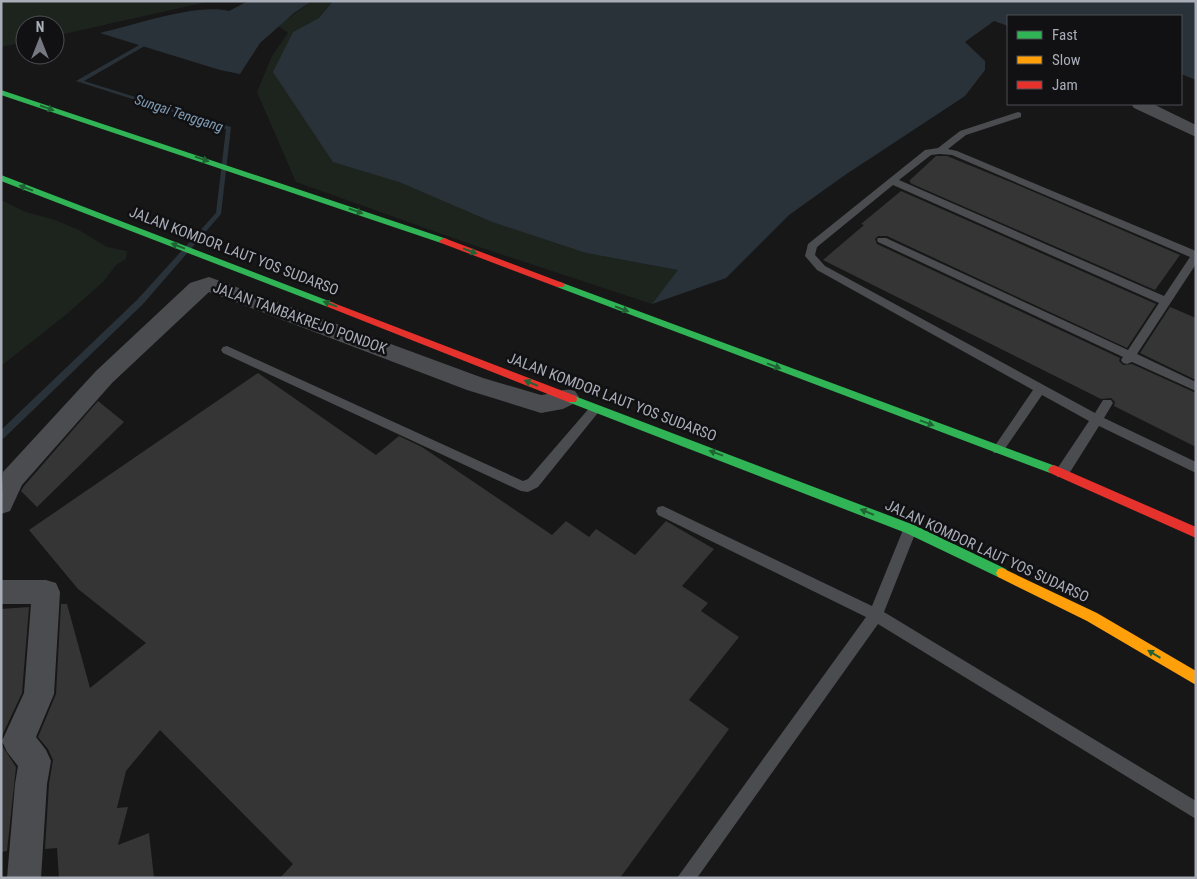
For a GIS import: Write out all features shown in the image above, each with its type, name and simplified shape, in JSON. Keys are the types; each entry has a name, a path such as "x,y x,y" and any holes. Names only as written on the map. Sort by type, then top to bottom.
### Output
{"highway":[{"path":"1,92 425,234 1062,473 1196,533"},
{"name":"JALAN KOMDOR LAUT YOS SUDARSO","path":"1,178 375,321 595,409 775,475 910,529 1092,617 1196,679"}],"street":[{"path":"1142,105 1196,132"},
{"name":"JALAN TAMBAKREJO PONDOK","path":"1,503 12,479 104,377 198,288 209,284 214,284 475,384 541,404 554,403 567,397"},
{"path":"1,592 46,592 39,694 18,741 35,761 31,784 24,878"}],"lane":[{"path":"940,151 963,133 1018,115"},
{"path":"1128,357 1196,255 954,153 928,152 812,246 810,256 821,268 1097,420 1196,468"},
{"path":"892,180 1165,301"},
{"path":"882,240 1128,357 1196,387"},
{"path":"227,350 521,486 528,487 534,483 595,409"},
{"path":"998,450 1040,389"},
{"path":"1062,473 1107,402"},
{"path":"663,511 876,616 1196,811"},
{"path":"686,878 876,616 910,529"}],"shaded area":[{"path":"1,1 211,1 65,34 65,15 15,15 15,44 1,47"},
{"path":"248,1 312,1 294,13 260,43 240,74 220,70 100,33 183,12 215,9 229,11"},
{"path":"312,1 333,1 319,18 293,32 274,72 291,97 399,182 492,222 586,253 679,270 652,304 470,244 296,182 257,92 272,56 288,33 278,26"},
{"path":"333,1 1196,1 1196,80 1182,74 1182,15 1007,15 1007,26 994,21 965,42 985,61 985,70 965,96 845,175 789,215 726,278 652,304 678,270 586,253 492,222 399,182 333,162 273,72 293,32 319,18"},
{"path":"1,200 26,212 55,220 79,230 107,247 127,251 126,259 116,265 104,281 68,313 1,366"}],"building":[{"path":"936,156 947,156 1180,255 1155,290 910,183 909,181"},
{"path":"901,191 1156,304 1127,348 887,236 878,236 875,239 877,244 1120,358 1119,361 1123,365 1132,364 1196,393 1196,447 1114,406 1115,402 1111,398 1101,399 823,260 864,225 861,224"},
{"path":"1170,307 1196,318 1196,380 1140,353"},
{"path":"258,373 376,455 399,436 422,447 552,535 566,521 589,537 596,529 635,555 666,521 714,549 682,586 708,603 701,611 739,637 689,700 729,729 620,878 280,878 293,864 160,730 126,771 117,808 128,807 118,845 149,833 154,878 59,878 57,848 45,849 49,784 53,760 48,749 38,737 56,694 61,604 67,604 90,688 146,643 78,589 29,530"},
{"path":"98,401 124,422 37,507 21,491"},
{"path":"29,607 22,693 1,738 1,609"},
{"path":"1,744 16,767 7,851 1,852"}],"waterway":[{"name":"Sungai Tenggang","path":"1,436 140,302 219,213 229,128 79,81 152,40"}],"traffic: fast":[{"path":"1,92 444,241"},
{"path":"1,178 331,305"},
{"path":"560,285 1054,470"},
{"path":"572,399 910,529 1002,573"}],"traffic: slow":[{"path":"1002,573 1092,617 1196,679"}],"traffic: jam":[{"path":"444,241 560,285"},
{"path":"331,305 572,399"},
{"path":"1054,470 1196,533"}]}
